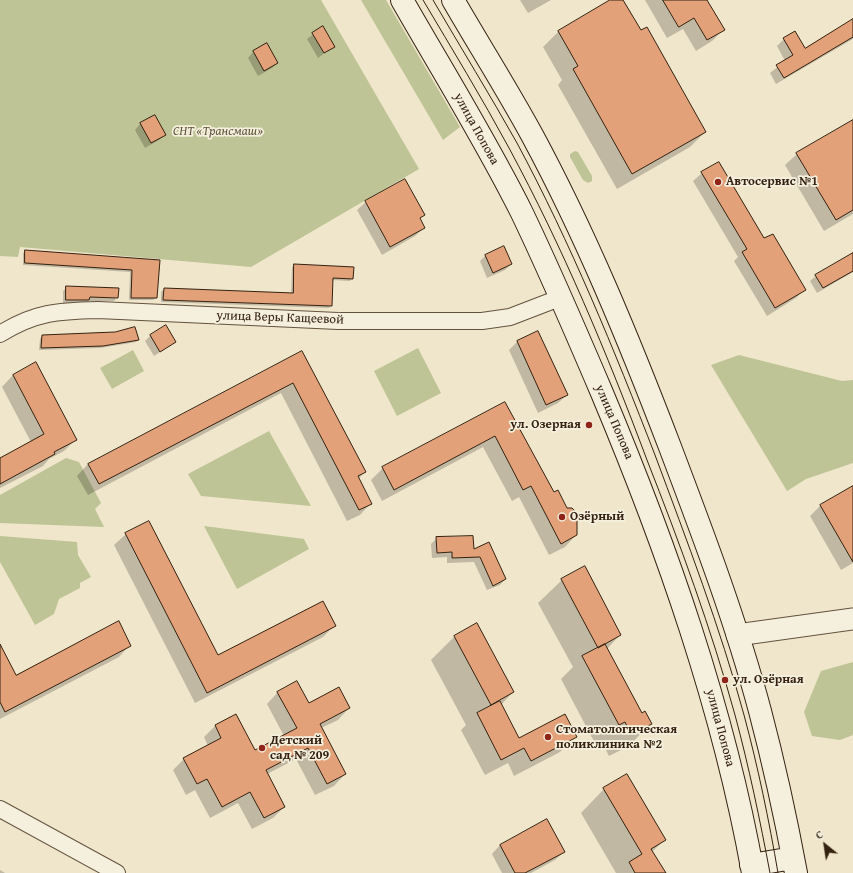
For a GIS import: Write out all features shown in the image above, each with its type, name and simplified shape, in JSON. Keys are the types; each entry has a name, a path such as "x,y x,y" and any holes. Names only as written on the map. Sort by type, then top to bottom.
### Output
{"main road":[{"name":"улица Попова","path":"402,0 486,146 520,210 562,298 625,446 671,570 719,722 752,869"},
{"path":"453,0 531,134 603,280 651,396 737,635 762,718 794,866 752,869"}],"street":[{"name":"улица Веры Кащеевой","path":"0,334 32,317 61,311 98,310 338,320 482,321 510,317 562,298"},
{"path":"737,635 853,619"},
{"path":"0,809 117,873"}],"green space":[{"name":"СНТ «Трансмаш»","path":"0,0 321,0 419,169 251,267 20,247 18,257 0,256"},
{"path":"361,0 386,0 460,127 443,140"},
{"path":"575,151 578,152 592,176 592,181 588,183 583,180 570,157 570,154"},
{"path":"418,348 441,393 397,416 374,371"},
{"path":"133,350 144,371 112,389 100,368"},
{"path":"739,355 842,381 853,380 853,463 806,479 787,491 711,365"},
{"path":"269,431 311,506 201,496 188,474"},
{"path":"66,458 79,462 101,503 95,509 104,527 0,523 0,495"},
{"path":"204,526 304,539 309,549 237,589"},
{"path":"0,536 77,542 78,555 91,577 80,583 80,588 59,599 54,614 35,625 0,562"},
{"path":"853,662 853,735 840,740 812,736 804,712 821,671"}],"building":[{"path":"610,0 623,0 641,30 647,27 706,132 632,174 573,69 578,66 558,31"},
{"path":"663,0 707,0 725,30 707,40 694,18 679,27"},
{"path":"853,19 853,37 784,78 776,65 793,55 783,38 795,31 805,48"},
{"path":"323,26 335,47 324,53 312,33"},
{"path":"267,43 278,63 264,71 253,51"},
{"path":"155,115 166,135 151,143 140,123"},
{"path":"853,120 853,210 836,220 796,153"},
{"path":"719,162 764,238 773,234 806,290 775,308 742,252 747,249 701,172"},
{"path":"405,179 425,215 420,218 425,228 390,247 365,201"},
{"path":"504,246 512,264 493,273 485,255"},
{"path":"25,250 160,260 157,298 131,298 132,270 25,263"},
{"path":"853,253 853,271 823,288 815,275"},
{"path":"294,264 354,267 353,279 333,278 332,306 163,300 164,288 293,293"},
{"path":"66,286 119,288 118,298 90,297 89,300 66,300"},
{"path":"166,325 176,342 160,352 150,335"},
{"path":"135,327 139,340 103,346 41,348 42,335 115,332"},
{"path":"538,331 568,395 546,405 517,341"},
{"path":"302,351 366,472 358,476 372,504 359,510 293,383 99,484 88,464"},
{"path":"36,362 77,440 54,452 55,454 0,484 0,458 44,434 13,375"},
{"path":"505,402 554,492 558,490 567,508 572,508 577,513 577,535 561,544 531,486 523,490 495,436 394,490 382,467"},
{"path":"853,486 853,562 820,505"},
{"path":"149,521 218,655 323,601 336,626 207,693 125,533"},
{"path":"473,536 474,549 489,542 506,579 493,586 480,557 452,558 452,552 437,553 436,537"},
{"path":"585,566 621,635 598,648 561,579"},
{"path":"119,621 131,646 5,712 0,702 0,644 16,675"},
{"path":"477,623 514,692 491,705 454,636"},
{"path":"605,644 642,713 645,711 652,724 631,734 625,722 619,725 582,656"},
{"path":"297,681 309,703 339,687 350,708 320,724 346,774 327,784 308,748 266,770 285,807 264,818 250,792 222,807 207,779 197,784 183,758 221,738 215,725 236,714 255,750 297,728 277,692"},
{"path":"500,701 519,738 565,714 577,737 531,761 524,748 501,760 477,713"},
{"path":"627,774 666,840 651,849 666,873 635,873 629,862 642,854 603,788"},
{"path":"547,819 565,852 525,873 515,873 500,845"}],"tram line":[{"path":"423,0 488,111 529,186 566,262 616,380 683,555 716,650 745,754 770,873"},
{"path":"433,0 507,125 556,219 608,336 640,415 702,584 735,682 759,774 778,873"}],"place":[{"name":"Автосервис №1","path":"718,182"},
{"name":"ул. Озерная","path":"589,425"},
{"name":"Озёрный","path":"562,517"},
{"name":"ул. Озёрная","path":"725,680"},
{"name":"Стоматологическая поликлиника №2","path":"548,737"},
{"name":"Детский сад № 209","path":"262,748"}]}
